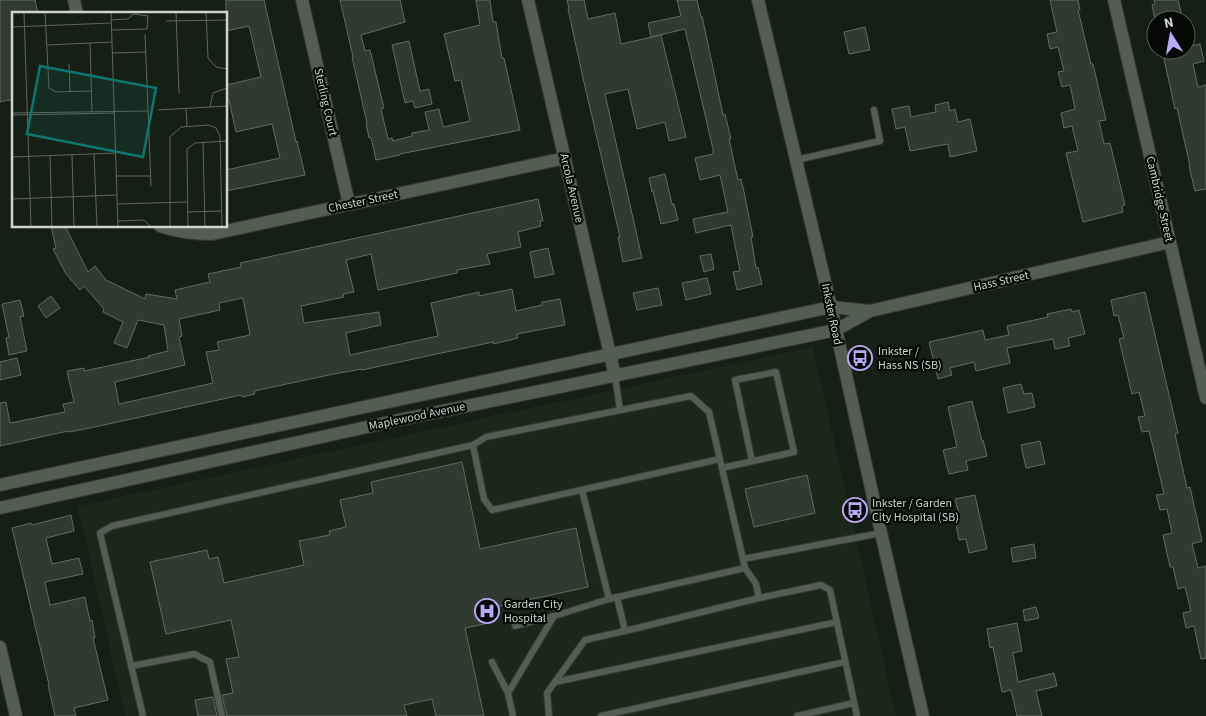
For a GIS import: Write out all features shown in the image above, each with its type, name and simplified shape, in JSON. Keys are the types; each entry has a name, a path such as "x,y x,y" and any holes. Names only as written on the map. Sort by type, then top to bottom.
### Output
{"street":[{"name":"Sterling Court","path":"302,0 349,204"},
{"name":"Arcola Avenue","path":"528,0 615,376"},
{"name":"Inkster Road","path":"758,0 832,307 881,533 924,716"},
{"name":"Cambridge Street","path":"1114,0 1206,398"},
{"name":"Chester Street","path":"165,228 173,231 212,234 565,158"},
{"name":"Hass Street","path":"832,307 870,311 1170,242"},
{"name":"Maplewood Avenue","path":"0,485 832,307"},
{"name":"Maplewood Avenue","path":"0,508 394,421 836,330 870,311"},
{"path":"390,402 394,421"},
{"path":"169,449 174,469"},
{"path":"0,647 16,716"}],"lane":[{"path":"796,160 880,141 874,110"},
{"path":"722,468 752,462 794,452 776,372 735,380 752,462"},
{"path":"615,376 620,410"},
{"path":"143,716 100,533 112,526 473,445 486,437 690,396 709,412 745,568 756,584 758,598"},
{"path":"473,445 484,499 492,510 720,459"},
{"path":"582,490 608,599"},
{"path":"743,559 881,533"},
{"path":"515,626 608,599 745,568"},
{"path":"549,716 547,693 585,640 758,598 822,585 830,590 857,716"},
{"path":"617,598 625,631"},
{"path":"508,693 554,616"},
{"path":"555,682 837,622"},
{"path":"131,666 194,654 210,662 222,716"},
{"path":"492,662 508,693 513,716"},
{"path":"601,716 845,662"},
{"path":"797,716 854,704"}],"shaded area":[{"name":"Garden City Hospital","path":"813,347 896,716 125,716 78,506"}],"building":[{"path":"0,0 35,0 38,12 12,12 12,99 0,102"},
{"path":"226,0 264,0 305,175 228,191 228,170 280,158 272,124 236,132 228,100 228,85 261,77 249,26 228,31 228,12 226,12"},
{"path":"340,0 400,0 405,22 361,35 365,51 370,50 384,108 381,109 388,139 392,138 393,141 412,136 412,133 429,130 425,112 439,109 443,127 470,121 461,80 455,81 444,34 480,25 476,0 490,0 493,22 496,22 502,58 504,58 520,130 376,160 371,137 369,138"},
{"path":"567,0 584,0 588,19 615,13 621,44 661,35 686,137 669,141 665,122 637,129 628,89 605,94 642,258 623,262 618,237 620,237"},
{"path":"677,0 697,0 702,16 723,115 725,114 731,139 729,139 738,180 741,179 744,192 753,237 751,237 756,268 758,267 762,284 737,290 733,272 740,271 731,225 696,233 693,219 728,212 720,175 700,180 695,158 713,154 713,149 685,29 651,37 648,23 681,16"},
{"path":"1050,0 1078,0 1080,10 1078,10 1106,120 1099,121 1104,144 1110,143 1125,205 1122,206 1123,212 1083,222 1066,153 1078,151 1072,126 1064,128 1061,113 1075,109 1070,85 1062,87 1058,72 1064,71 1058,47 1050,49 1047,34 1057,32"},
{"path":"1154,0 1178,0 1180,10 1153,10 1152,5 1155,4"},
{"path":"865,27 870,50 849,54 844,32"},
{"path":"409,41 420,91 429,89 432,104 415,108 413,101 405,103 392,45"},
{"path":"1200,44 1204,61 1193,64 1198,87 1206,85 1206,189 1195,191 1164,60 1196,60 1196,45"},
{"path":"948,102 950,111 955,109 958,122 970,119 977,151 950,157 948,144 910,151 905,127 896,129 892,109 909,106 911,117 936,112 935,105"},
{"path":"665,174 678,220 661,224 649,178"},
{"path":"538,199 543,221 540,221 541,226 518,232 521,247 487,254 490,264 457,270 457,273 378,290 371,254 346,260 354,292 343,294 344,297 301,306 304,323 379,312 381,325 346,333 350,355 438,336 431,303 479,292 479,296 512,289 516,311 542,305 542,302 560,299 565,325 517,334 518,338 493,344 493,342 362,370 329,375 254,391 255,394 242,397 241,395 0,446 0,403 6,402 10,423 65,412 63,404 74,402 67,371 84,368 84,371 150,357 148,356 168,351 164,325 138,320 127,348 114,343 123,322 103,312 104,309 84,286 80,290 66,274 53,249 56,248 51,228 66,228 88,272 95,266 106,280 145,299 146,294 177,299 175,290 210,282 208,274 241,267 240,263","holes":["243,298 250,335 217,342 219,350 206,352 213,383 119,404 115,382 185,365 179,337 182,336 179,319 220,310 219,303"]},
{"path":"548,248 554,274 535,278 530,252"},
{"path":"711,254 714,269 704,272 700,256"},
{"path":"707,278 711,294 686,300 682,283"},
{"path":"658,288 662,305 637,310 633,293"},
{"path":"1145,292 1178,433 1175,434 1187,488 1190,487 1202,541 1192,544 1198,568 1206,566 1206,658 1201,659 1194,626 1186,628 1183,613 1191,611 1185,587 1178,589 1173,567 1170,567 1163,535 1172,533 1167,509 1160,510 1156,495 1164,494 1149,431 1142,432 1138,417 1145,416 1139,392 1132,394 1119,339 1124,338 1118,315 1114,316 1111,300"},
{"path":"51,296 60,308 46,318 38,306"},
{"path":"20,300 24,316 20,317 27,351 9,355 6,338 9,337 2,304"},
{"path":"1071,309 1072,312 1079,310 1085,334 1068,338 1070,346 1055,349 1053,339 1007,348 1010,363 976,371 974,362 950,368 952,375 938,379 929,342 983,330 985,340 1009,335 1007,326 1048,317 1047,314"},
{"path":"17,358 21,375 0,380 0,362"},
{"path":"1021,384 1024,394 1032,393 1035,407 1008,413 1003,388"},
{"path":"972,401 987,456 966,461 968,470 949,474 943,450 957,447 948,407"},
{"path":"1040,441 1045,464 1026,468 1021,445"},
{"path":"462,462 480,549 576,528 588,587 481,610 484,624 465,628 484,716 436,716 432,699 404,705 407,716 227,716 222,695 233,693 226,659 239,657 231,620 166,634 150,562 207,550 209,559 218,557 224,583 304,565 299,541 330,535 329,531 346,527 340,500 373,493 371,482"},
{"path":"807,475 815,513 754,527 745,489"},
{"path":"975,495 987,549 969,553 966,539 959,540 955,519 960,518 955,499"},
{"path":"71,515 74,531 46,538 52,564 79,558 83,574 45,582 50,605 85,597 90,621 92,620 95,638 93,638 108,700 74,708 76,716 55,716 12,528"},
{"path":"1034,544 1036,558 1013,562 1011,548"},
{"path":"1036,607 1039,618 1025,621 1023,610"},
{"path":"1017,623 1022,651 1013,653 1018,682 1054,673 1057,686 1036,691 1042,716 1017,716 1011,690 1002,692 993,647 990,648 987,629"},
{"path":"213,697 217,716 198,716 195,700"}],"place":[{"name":"Inkster / Hass NS (SB)","path":"860,358"},
{"name":"Inkster / Garden City Hospital (SB)","path":"855,510"},
{"name":"Garden City Hospital","path":"487,611"}]}
